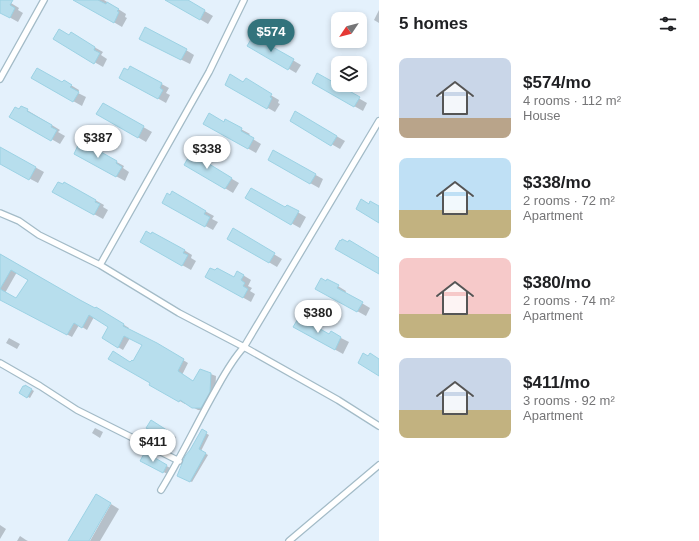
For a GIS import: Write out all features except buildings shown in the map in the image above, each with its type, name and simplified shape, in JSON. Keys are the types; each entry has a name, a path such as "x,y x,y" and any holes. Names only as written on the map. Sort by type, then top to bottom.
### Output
{"lane":[{"path":"0,79 44,0"},
{"path":"100,265 209,72 244,0"},
{"path":"161,490 179,461 222,378 244,347 379,122"},
{"path":"0,213 19,221 39,235 100,265 179,313 244,347 338,400 379,426"},
{"path":"0,363 40,386 77,410 179,461"},
{"path":"289,541 379,465"}]}
